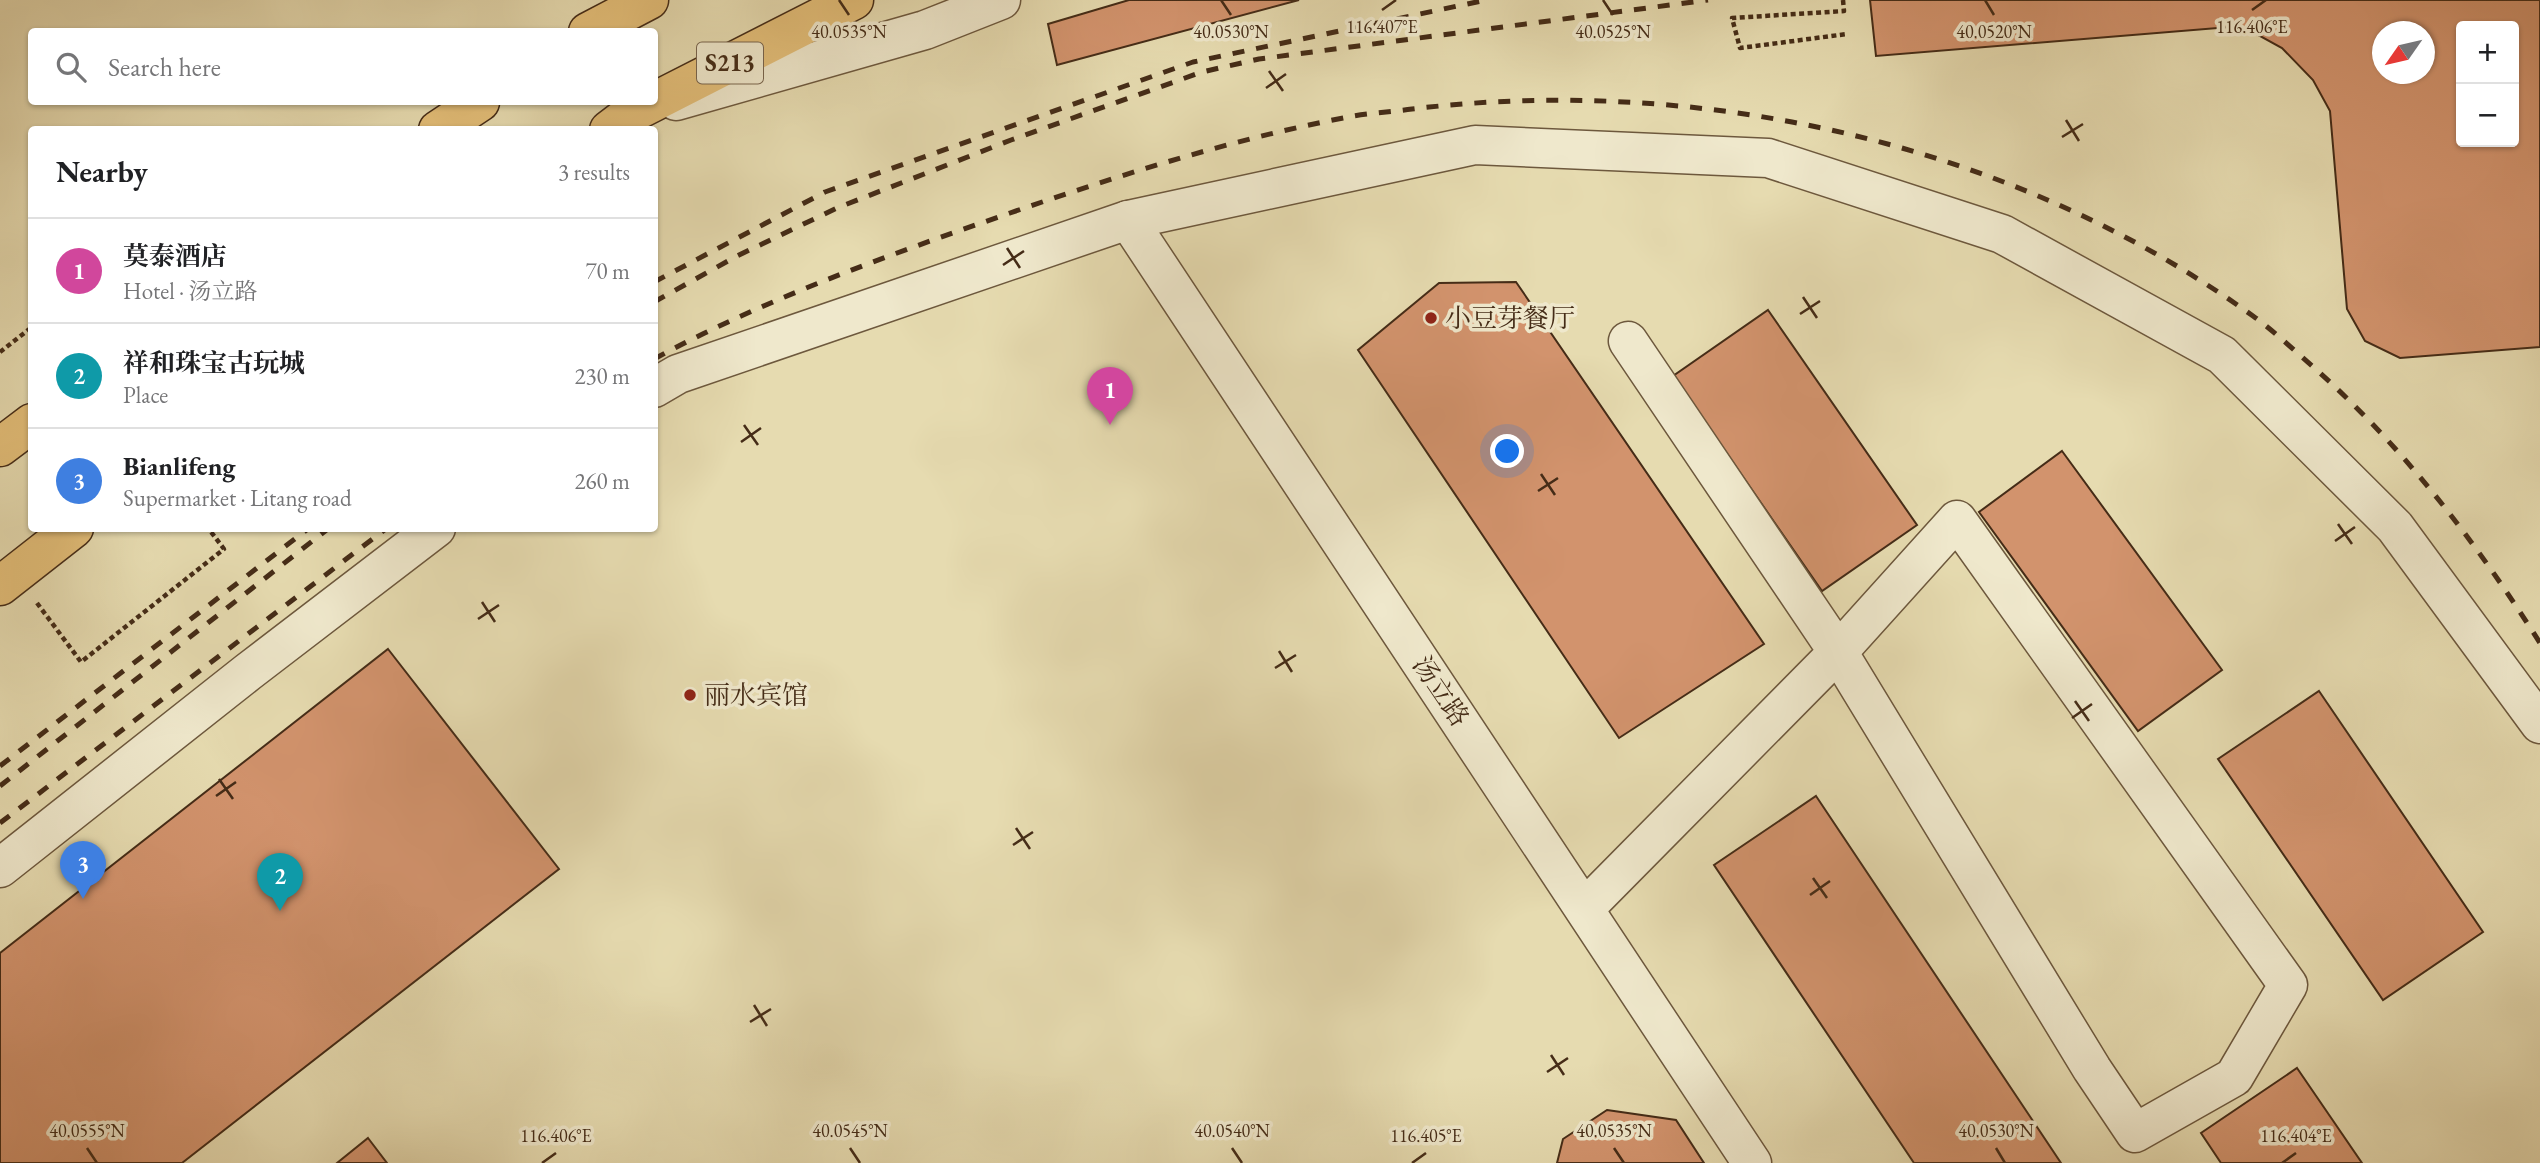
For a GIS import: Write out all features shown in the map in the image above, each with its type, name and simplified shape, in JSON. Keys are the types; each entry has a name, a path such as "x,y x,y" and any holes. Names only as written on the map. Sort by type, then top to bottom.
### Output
{"main road":[{"path":"596,28 649,0"},
{"name":"S213","path":"658,102 854,0"},
{"path":"444,126 476,105"},
{"name":"S213","path":"620,122 653,105"},
{"path":"0,447 28,426"},
{"path":"8,580 69,532"}],"street":[{"name":"S213","path":"620,122 925,30 1001,0"},
{"path":"658,386 678,374 1128,220 1475,145 1768,158 2002,234 2222,355 2395,527 2540,724"},
{"name":"汤立路","path":"1128,220 1752,1163"},
{"path":"1585,908 1838,652 1957,520 2288,985 2234,1077 2135,1133 2092,1069 1838,652 1628,341"},
{"path":"0,868 431,532"}],"path":[{"path":"1843,0 1844,11 1732,18 1740,48 1847,34"},
{"path":"0,352 28,330"},
{"path":"8,580 81,662 224,549 211,532"}],"building":[{"path":"1129,0 1299,0 1057,65 1048,24"},
{"path":"1870,0 2540,0 2540,347 2400,358 2365,341 2347,309 2330,111 2313,80 2282,48 2242,26 1876,56"},
{"path":"1516,282 1764,644 1619,738 1358,350 1439,283"},
{"path":"1768,310 1917,525 1822,591 1673,376"},
{"path":"2062,451 2222,670 2138,731 1979,512"},
{"path":"388,649 559,869 182,1163 0,1163 0,953"},
{"path":"2319,691 2483,932 2383,1000 2218,759"},
{"path":"1816,796 2061,1163 1914,1163 1714,865"},
{"path":"2297,1068 2362,1163 2221,1163 2201,1133"},
{"path":"1607,1110 1676,1120 1704,1163 1557,1163 1563,1139"},
{"path":"368,1138 387,1163 337,1163"}],"railway":[{"path":"658,280 825,192 1193,62 1486,0"},
{"path":"658,300 737,256 837,208 1011,140 1202,72 1259,59 1708,0"},
{"path":"658,357 784,297 919,245 1135,172 1305,126 1348,117 1412,109 1522,101 1633,102 1743,114 1852,135 1959,166 2062,206 2160,256 2253,316 2337,388 2432,491 2488,565 2540,643"},
{"path":"0,766 304,532"},
{"path":"0,786 324,532"},
{"path":"0,823 382,532"}],"place":[{"name":"小豆芽餐厅","path":"1431,318"},
{"name":"莫泰酒店","path":"1110,425"},
{"name":"丽水宾馆","path":"690,695"},
{"name":"Bianlifeng","path":"83,899"},
{"name":"祥和珠宝古玩城","path":"280,911"}]}
